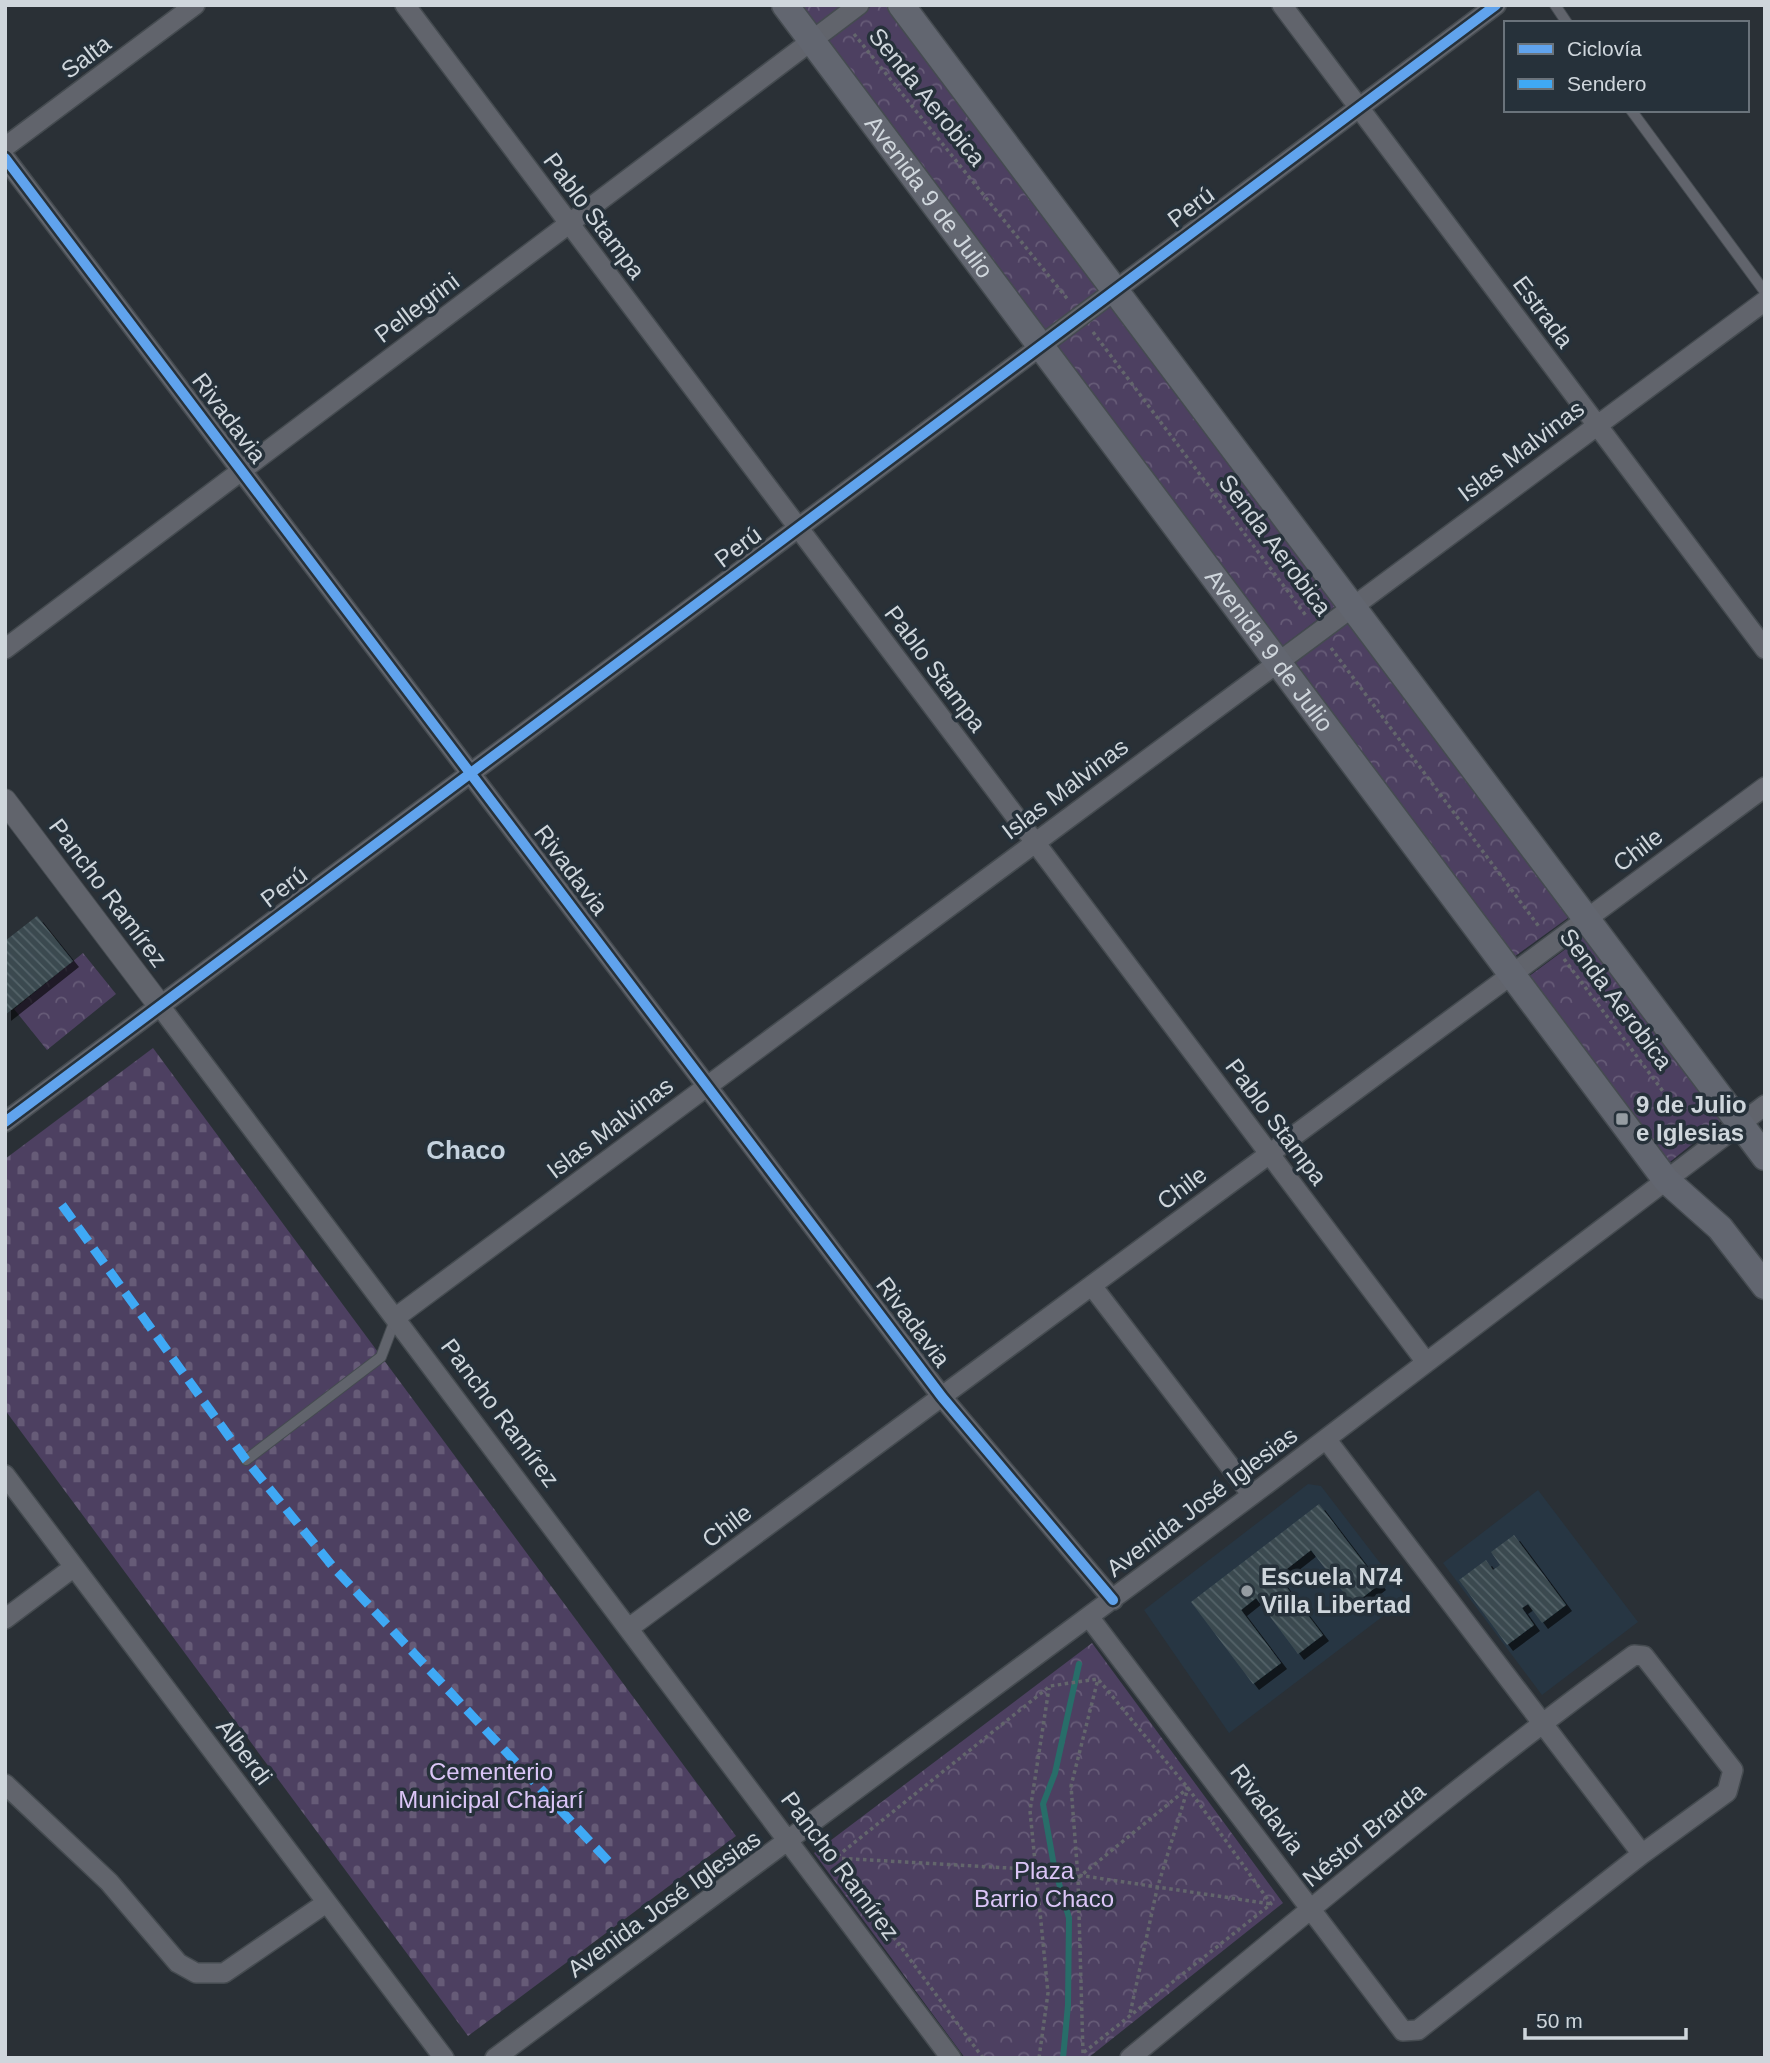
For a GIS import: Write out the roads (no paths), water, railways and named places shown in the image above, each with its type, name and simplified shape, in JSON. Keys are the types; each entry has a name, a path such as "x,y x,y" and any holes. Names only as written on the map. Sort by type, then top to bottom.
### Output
{"main road":[{"name":"Avenida 9 de Julio","path":"785,5 1666,1180 1720,1228 1765,1286"},
{"path":"901,5 1765,1157"}],"street":[{"name":"Salta","path":"5,147 195,5"},
{"name":"Pablo Stampa","path":"405,5 1426,1362"},
{"name":"Pellegrini","path":"5,649 859,5"},
{"name":"Estrada","path":"1282,5 1765,649"},
{"name":"Perú","path":"5,1122 1496,5"},
{"name":"Rivadavia","path":"5,158 942,1396 1112,1600"},
{"name":"Islas Malvinas","path":"395,1318 1765,301"},
{"name":"Chile","path":"629,1628 1765,787"},
{"name":"Pancho Ramírez","path":"5,801 951,2058"},
{"name":"Avenida José Iglesias","path":"495,2058 789,1842 1252,1495 1765,1105"},
{"path":"1091,1286 1252,1495"},
{"path":"1326,1439 1642,1854"},
{"name":"Alberdi","path":"5,1475 444,2058"},
{"path":"5,1619 74,1567"},
{"name":"Rivadavia","path":"1089,1617 1403,2031 1418,2030 1642,1854"},
{"name":"Néstor Brarda","path":"1130,2058 1543,1721 1634,1655 1644,1656 1733,1770 1727,1792 1642,1854"},
{"path":"5,1784 108,1882 178,1963 196,1973 224,1973 326,1903"}],"lane":[{"path":"1555,5 1566,21"},
{"path":"1633,112 1765,292"},
{"path":"246,1460 381,1357 395,1318"}],"waterway":[{"path":"1063,2058 1068,2005 1069,1918 1054,1866 1043,1804 1055,1773 1079,1664"}],"place":[{"name":"9 de Julio e Iglesias","path":"1622,1119"},
{"name":"Escuela N74 Villa Libertad","path":"1247,1591"}],"district":[{"name":"Chaco","path":"466,1150"}],"park label":[{"name":"Cementerio Municipal Chajarí","path":"491,1786"},
{"name":"Plaza Barrio Chaco","path":"1044,1885"}]}
